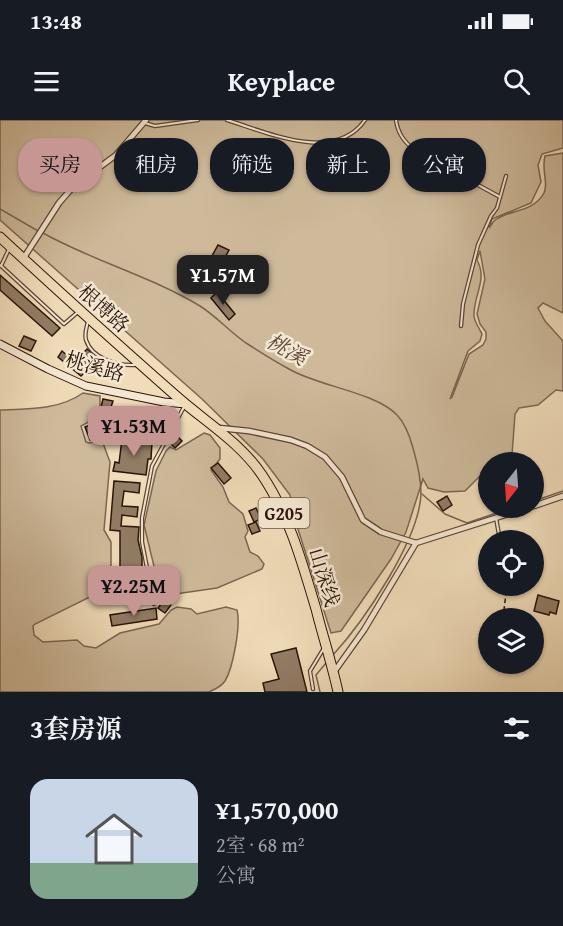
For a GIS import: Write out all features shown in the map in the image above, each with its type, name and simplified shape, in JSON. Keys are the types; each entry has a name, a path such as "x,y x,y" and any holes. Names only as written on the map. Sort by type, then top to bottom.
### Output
{"highway":[{"name":"根博路","path":"0,237 186,404"},
{"name":"山深线","path":"186,404 244,453 261,472 274,494 287,520 304,569 338,692"}],"street":[{"path":"23,259 59,203 73,186 116,155 145,121"},
{"name":"桃溪路","path":"0,344 86,386 164,402 186,404"},
{"path":"216,428 249,431 291,440 307,446 325,457 342,477 363,520 381,531 416,543 496,518"},
{"path":"544,503 563,496"},
{"path":"330,659 364,630 416,543"}],"lane":[{"path":"145,121 155,126 198,120"},
{"path":"226,120 297,141 328,143 344,137 361,125 364,120"},
{"path":"396,120 398,132 414,150 500,197"},
{"path":"461,326 463,304 478,245 500,197 506,176"},
{"path":"10,247 1,266 64,324 80,311"},
{"path":"88,318 85,334 86,342 91,348 107,361 117,365 141,365"},
{"path":"154,604 142,542 142,518 152,466 186,404"},
{"path":"496,518 498,530"},
{"path":"313,688 310,671 330,659"}],"shaded area":[{"path":"0,120 563,120 563,148 542,154 538,165 541,182 531,203 492,219 489,228 500,217 534,204 539,199 545,189 545,156 563,153 563,313 543,303 538,308 545,321 563,341 563,391 556,390 538,405 519,408 515,414 512,452 478,452 478,478 465,491 444,492 428,488 423,479 406,532 391,559 341,631 331,633 298,529 290,495 263,459 202,399 0,220","holes":["480,251 485,279 477,314 486,332 486,339 483,345 469,354 450,399 468,351 480,341 482,334 474,316 481,281 477,260"]},
{"path":"83,393 100,396 100,407 103,412 81,426 86,442 103,443 110,462 104,530 111,542 111,575 96,594 35,624 33,626 34,635 43,642 77,640 84,646 96,648 120,633 159,624 171,610 177,607 191,609 197,614 226,607 237,610 236,646 231,667 223,683 209,692 0,692 0,410 54,406"},
{"path":"204,433 210,435 220,448 220,459 211,470 223,487 229,502 243,514 248,531 245,537 250,552 258,556 264,564 262,569 217,588 175,594 163,593 160,591 144,525 156,471 170,447 176,450"}],"building":[{"path":"218,245 229,250 223,261 212,256"},
{"path":"0,275 60,328 52,336 0,290"},
{"path":"217,292 235,314 229,320 211,298"},
{"path":"24,336 36,341 31,351 19,346"},
{"path":"87,349 101,361 88,375 85,372 81,376 58,357 62,351 75,362"},
{"path":"103,399 113,401 110,410 101,407"},
{"path":"98,422 103,435 90,440 85,427"},
{"path":"177,436 182,441 175,448 170,443"},
{"path":"122,439 152,442 151,459 148,459 146,475 113,471 115,462 119,463"},
{"path":"218,463 231,478 224,484 211,468"},
{"path":"114,481 140,483 139,493 124,491 122,506 138,507 137,517 122,515 121,526 139,527 142,579 120,579 120,531 110,530"},
{"path":"447,496 452,505 443,511 437,502"},
{"path":"256,508 261,519 254,522 249,511"},
{"path":"256,522 260,531 252,534 248,525"},
{"path":"538,596 559,601 556,614 550,612 549,615 544,614 544,608 535,608"},
{"path":"164,600 171,605 165,613 158,608"},
{"path":"156,608 157,619 112,626 110,615"},
{"path":"296,648 307,692 265,692 263,683 279,679 271,654"}],"waterway":[{"name":"桃溪","path":"0,209 38,231"},
{"name":"桃溪","path":"43,233 181,295 206,310 240,339 278,363 301,375 375,400 387,407 403,422 420,475 421,493 418,512 401,556 388,578 360,622 333,655"},
{"path":"544,498 563,491"},
{"path":"422,494 445,514 467,523 482,518"},
{"path":"320,692 316,675 326,663"}]}
